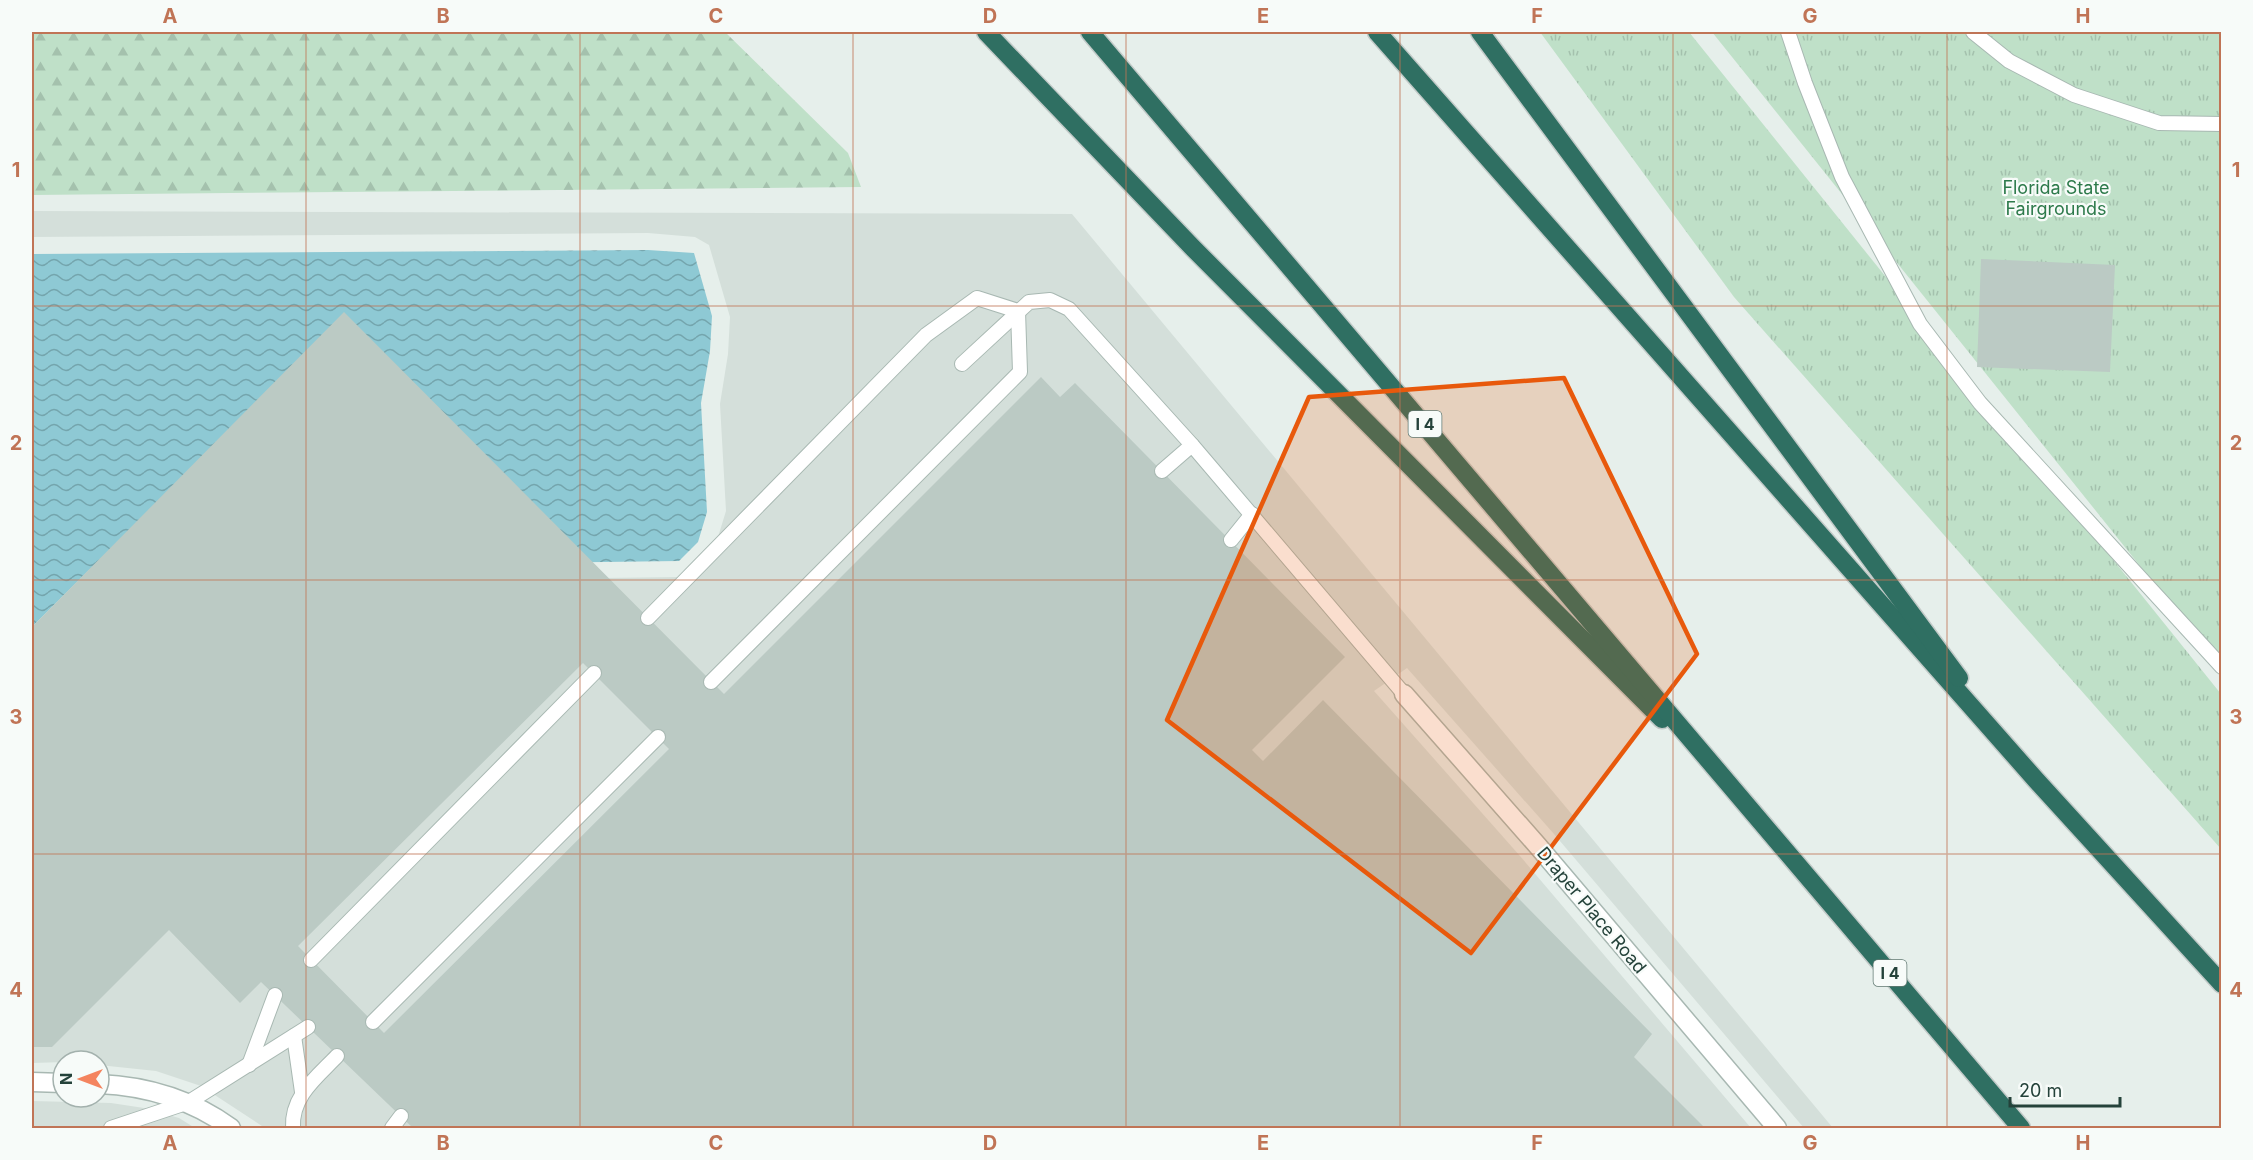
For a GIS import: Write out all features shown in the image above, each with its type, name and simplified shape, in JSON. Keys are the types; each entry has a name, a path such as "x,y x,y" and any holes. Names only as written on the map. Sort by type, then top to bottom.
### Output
{"highway":[{"path":"986,32 1193,248 1759,817"},
{"name":"I 4","path":"1090,32 2021,1128"},
{"path":"1377,32 2036,780 2222,984"},
{"path":"1480,32 2036,780"}],"street":[{"name":"Draper Place Road","path":"1404,694 1537,845 1778,1128"},
{"path":"32,1082 51,1083"},
{"path":"111,1085 149,1089 189,1102 231,1128"}],"lane":[{"path":"1788,32 1805,83 1842,177 1920,324 1980,403 2222,667"},
{"path":"1974,32 2009,61 2074,95 2159,123 2222,124"},
{"path":"648,618 926,335 976,298 1018,311"},
{"path":"962,364 1029,302 1050,300 1069,309 1192,445 1404,694"},
{"path":"711,681 1020,372 1018,311"},
{"path":"1162,471 1192,445"},
{"path":"1230,540 1252,514"},
{"path":"311,960 594,673"},
{"path":"373,1022 658,737"},
{"path":"249,1065 275,995"},
{"path":"111,1128 189,1102 308,1027"},
{"path":"294,1036 302,1092"},
{"path":"293,1128 292,1119 302,1092 337,1056"},
{"path":"392,1128 401,1116"}],"highlighted area":[{"path":"1564,378 1697,654 1471,953 1167,720 1309,397"}],"shaded area":[{"path":"32,211 1072,214 1833,1128 1804,1128 1554,834 1407,668 1374,691 1520,856 1751,1128 265,1128 201,1086 156,1071 111,1066 111,1049 51,1049 51,1062 32,1063 32,652 98,585 679,577 714,550 726,511 720,404 728,354 730,317 709,245 695,237 648,233 32,237"},
{"path":"32,1101 51,1101 51,1109 111,1109 111,1103 144,1108 179,1118 195,1128 32,1128"}],"green space":[{"path":"32,32 725,32 848,153 861,187 32,195"},
{"path":"1540,32 1689,32 2221,694 2221,849 1734,297"},
{"name":"Florida State Fairgrounds","path":"1712,32 2221,32 2221,667"}],"water":[{"path":"648,250 694,253 712,316 710,351 701,403 707,512 698,542 679,561 90,569 32,627 32,254"}],"building":[{"path":"1981,259 2115,265 2110,372 1977,367"},
{"path":"344,312 724,694 1041,377 1060,397 1075,383 1345,657 1252,750 1263,761 1323,700 1652,1034 1634,1057 1705,1128 413,1128 261,982 240,1003 169,930 52,1047 32,1047 32,627","holes":["583,663 669,749 384,1033 298,946"]}]}
